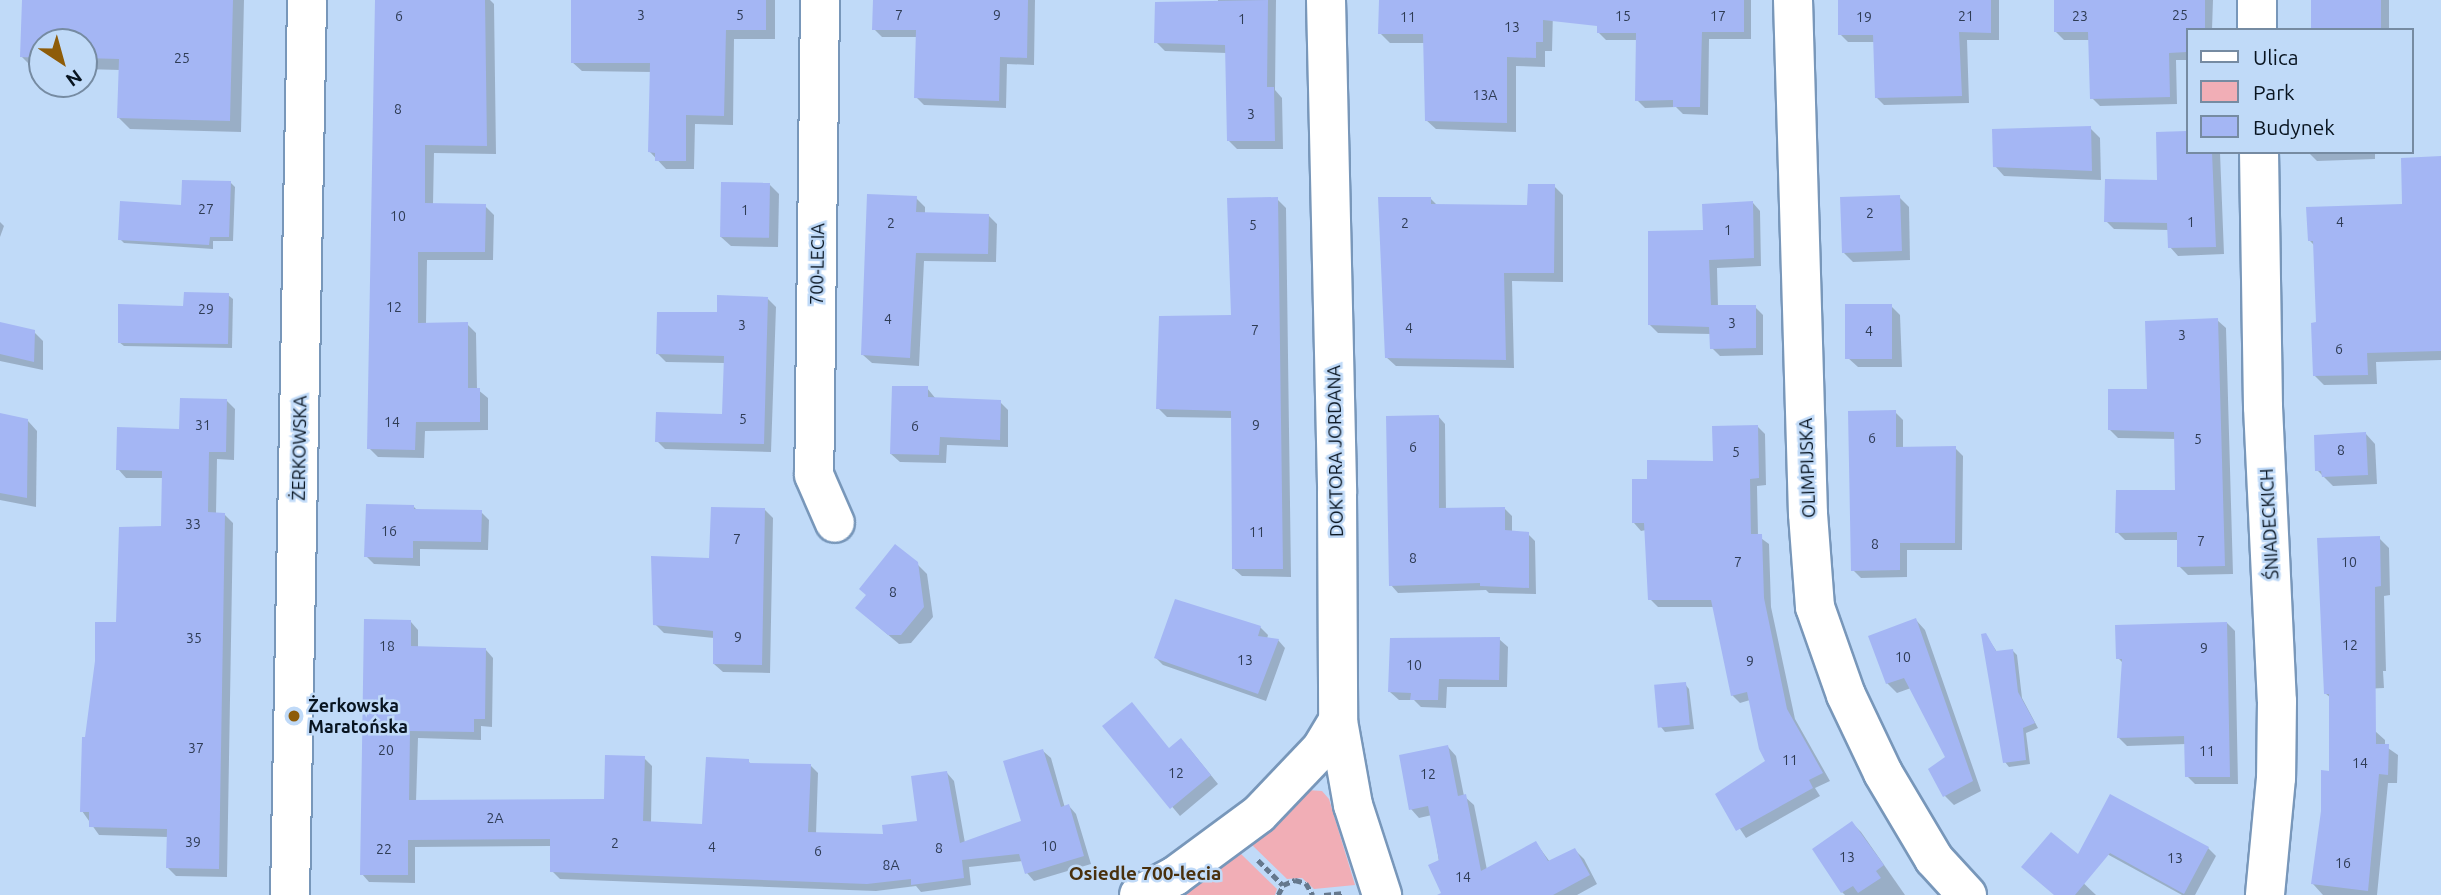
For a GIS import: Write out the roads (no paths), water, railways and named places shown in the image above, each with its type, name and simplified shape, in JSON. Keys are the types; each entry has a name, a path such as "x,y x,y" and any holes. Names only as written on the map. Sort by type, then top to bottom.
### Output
{"street":[{"name":"ŻERKOWSKA","path":"290,895 307,0"},
{"name":"700-LECIA","path":"820,0 814,475 835,523"},
{"name":"DOKTORA JORDANA","path":"1326,0 1337,493 1338,721 1353,805 1382,895"},
{"name":"OLIMPIJSKA","path":"1793,0 1808,514 1815,607 1846,695 1882,773 1934,859 1967,895"},
{"path":"2257,0 2257,28"},
{"name":"ŚNIADECKICH","path":"2259,154 2263,407 2277,701 2275,790 2265,895"},
{"path":"1139,895 1175,876 1259,814 1321,750 1338,721"}],"place":[{"name":"Żerkowska Maratońska","path":"294,716"}],"district":[{"name":"Osiedle 700-lecia","path":"1145,874"}]}
